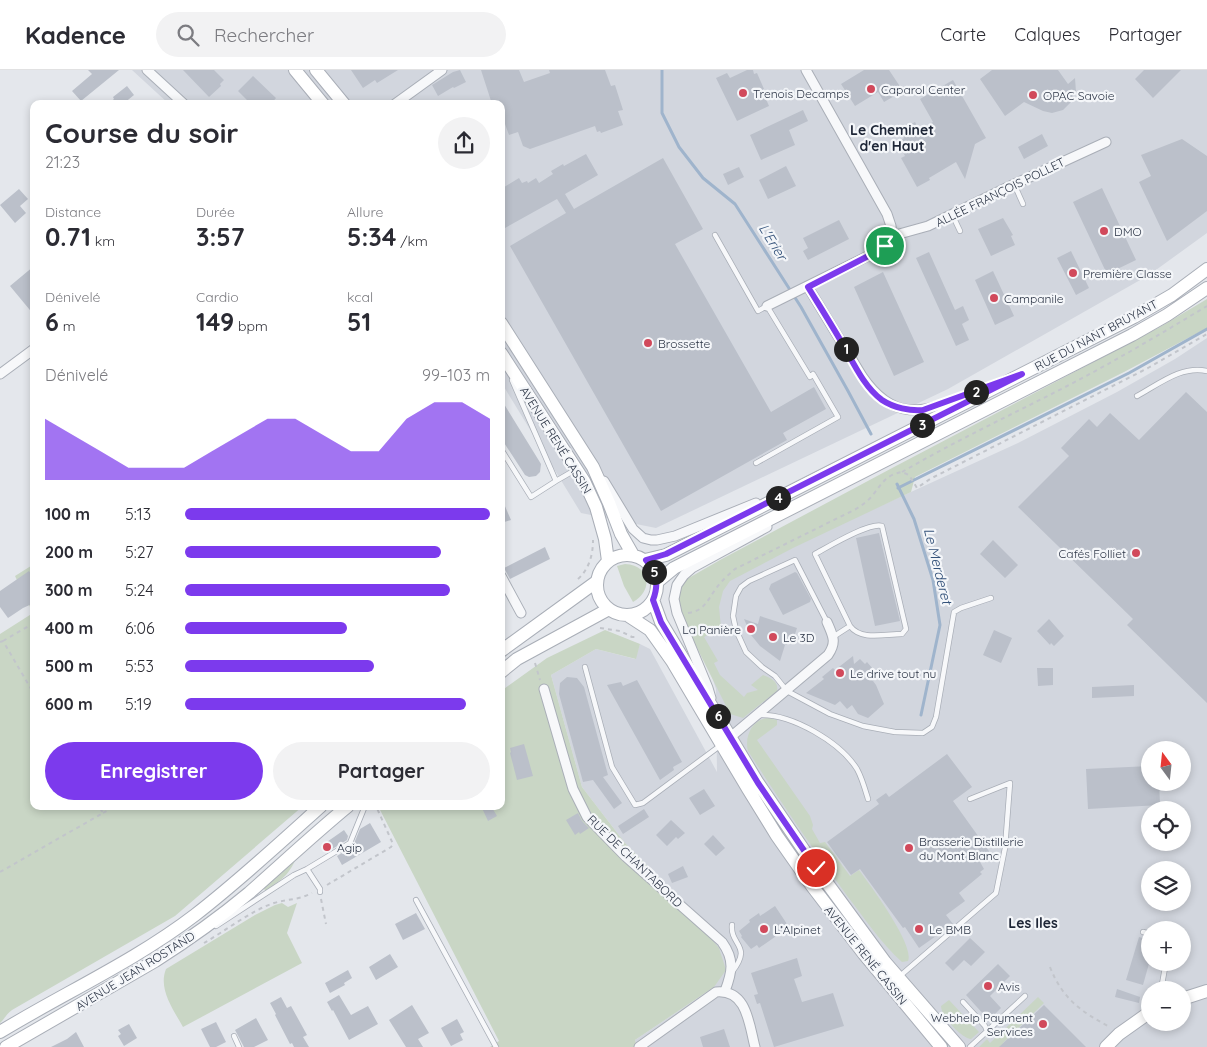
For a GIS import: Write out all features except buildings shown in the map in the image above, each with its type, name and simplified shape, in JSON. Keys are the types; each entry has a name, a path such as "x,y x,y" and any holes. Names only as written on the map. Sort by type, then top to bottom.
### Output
{"main road":[{"path":"295,70 320,100"},
{"path":"316,70 341,100"},
{"name":"RUE DU NANT BRUYANT","path":"646,560 666,554 1134,318 1172,295 1207,269"},
{"name":"RUE DU NANT BRUYANT","path":"657,582 674,568 1132,334 1167,315 1207,288"},
{"name":"AVENUE RENÉ CASSIN","path":"505,328 593,467 621,534 633,555"},
{"name":"AVENUE RENÉ CASSIN","path":"505,359 584,481 596,507 605,540 608,561"},
{"path":"619,555 633,555 646,560 654,570 657,582 657,591 647,608 638,613 628,615 618,614 609,609 602,602 597,592 596,582 600,570 608,561 619,555"},
{"path":"505,648 596,582"},
{"name":"AVENUE RENÉ CASSIN","path":"653,600 661,622 713,706 726,742"},
{"path":"505,669 517,659 592,624 609,609"},
{"name":"AVENUE RENÉ CASSIN","path":"628,615 650,630 672,661 726,742 777,836 812,886 894,981 959,1047"},
{"name":"AVENUE JEAN ROSTAND","path":"0,1032 145,949 194,916 316,810"},
{"name":"AVENUE JEAN ROSTAND","path":"6,1047 156,961 179,945 249,893 314,833 343,810"},
{"name":"AVENUE RENÉ CASSIN","path":"894,981 941,1047"},
{"path":"1191,996 1207,991"},
{"path":"1106,1047 1119,1034 1141,1018"}],"street":[{"path":"401,100 442,70"},
{"path":"767,306 876,252 885,246 892,236 887,214 806,70"},
{"path":"149,71 180,100"},
{"name":"ALLÉE FRANÇOIS POLLET","path":"892,236 928,226 1106,142"},
{"path":"808,287 870,388 889,404 909,410 930,409 1022,374"},
{"path":"0,374 30,351"},
{"name":"AVENUE RENÉ CASSIN","path":"593,467 605,482 633,529 643,538 651,540"},
{"name":"RUE DU NANT BRUYANT","path":"677,613 674,599 677,586 684,575 858,474"},
{"name":"RUE DU NANT BRUYANT","path":"651,540 675,536 821,477"},
{"path":"505,583 522,613"},
{"name":"AVENUE RENÉ CASSIN","path":"677,613 708,688 713,706"},
{"path":"726,742 828,656 834,647 833,637 827,622"},
{"name":"RUE DE CHANTABORD","path":"544,689 573,789 587,817 626,856 722,942 728,949 732,974"},
{"path":"725,991 732,974"},
{"path":"639,1047 716,992 725,991 734,995 744,1008 755,1047"}],"lane":[{"path":"1014,184 1023,204"},
{"path":"952,214 960,231"},
{"path":"715,235 758,311 767,306 810,377 813,374 838,417 756,462"},
{"path":"505,363 556,481"},
{"path":"1137,396 1183,371 1193,369 1207,371"},
{"path":"505,455 531,496 576,469"},
{"path":"877,524 882,526 906,629 902,634 861,635 850,626 815,554 850,535 877,524"},
{"path":"827,622 795,560 749,581 741,587 736,596 733,616 736,630 746,652 775,676 786,691 830,714 862,726 895,732 922,733 932,727 936,717 954,612 991,598"},
{"path":"833,637 850,626"},
{"path":"585,667 612,767 635,804 643,803 726,742"},
{"path":"758,715 780,717 799,724 821,736 842,752 856,768 868,799"},
{"path":"894,981 996,893 1005,848 1010,784 970,799"},
{"path":"179,945 222,923 294,875 350,843 362,810"},
{"path":"307,869 320,890"},
{"path":"416,900 496,1047"},
{"path":"732,924 734,936 739,944 741,958 732,974"},
{"path":"970,1047 1025,996"},
{"path":"964,1002 986,1026 987,1031"},
{"path":"234,1036 239,1047"}],"path":[{"path":"677,613 690,613 701,609 709,602 715,590 726,576 736,569 856,509 872,498 880,484 887,478 1071,384 1156,337 1207,306"},
{"path":"902,472 909,476 917,488 930,478 1148,368 1207,334"},
{"path":"578,580 584,574 590,560 592,534"},
{"path":"592,624 635,638 643,636 650,630"},
{"path":"30,625 1,642 30,688"},
{"path":"533,660 544,689"},
{"path":"0,872 108,810"},
{"path":"199,946 263,908 276,902 304,897 320,890 391,847 393,844 377,810"},
{"path":"320,890 326,924"},
{"path":"1050,967 1056,982 1073,1004 1119,1034"}],"shaded area":[{"path":"132,70 1207,70 1207,233 1149,275 948,389 656,528 581,513 505,389 505,100 165,100"},
{"path":"1207,338 1207,1047 637,1047 635,1040 714,987 667,886 625,843 582,787 551,675 596,649 635,659 640,644 650,649 717,772 716,689 695,625 719,589 735,575 1018,443 1117,392 1175,359"}],"green space":[{"path":"1207,299 1207,328 915,477 911,492 793,548 730,581 723,591 719,607 721,628 704,637 718,661 714,663 720,675 744,697 747,693 758,690 751,685 763,675 773,680 777,685 777,691 743,718 730,714 690,634 679,607 682,586 687,579 894,467 1160,327"},
{"path":"633,565 640,569 646,579 644,591 633,602 624,586 617,566"},
{"path":"30,567 30,607 15,576"},
{"path":"30,615 30,810 298,810 175,916 12,1010 0,1023 0,634"},
{"path":"605,630 640,644 636,659 596,649 551,675 582,787 625,843 667,886 719,948 726,970 714,987 635,1040 637,1047 490,1047 499,1041 380,810 505,810 505,688 547,658"},
{"path":"769,718 777,720 777,725 757,740 810,816 813,825 812,829 820,843 825,842 850,876 859,870 881,901 905,942 908,961 902,962 867,922 809,843 748,751 747,740 754,724"},
{"path":"295,861 283,878 265,891 264,888"},
{"path":"282,903 288,907 297,903 287,933 302,963 183,1027 165,991 164,976 166,969 255,915"},
{"path":"1038,997 1044,1003 1003,1043 1008,1047 979,1047 987,1039 990,1043"},
{"path":"949,1000 979,1032 971,1039 957,1031 944,1015 941,1006"}],"waterway":[{"name":"L'Erier","path":"662,70 662,113 679,147 703,178 735,204 801,307 871,434"},
{"path":"898,488 1129,373 1207,329"},
{"name":"Le Merderet","path":"897,484 914,519 933,580 940,625 921,715"}],"place":[{"name":"Caparol Center","path":"871,89"},
{"name":"Trenois Decamps","path":"743,93"},
{"name":"OPAC Savoie","path":"1033,95"},
{"name":"DMO","path":"1104,231"},
{"name":"Première Classe","path":"1073,273"},
{"name":"Campanile","path":"994,298"},
{"name":"Brossette","path":"648,343"},
{"name":"Cafés Folliet","path":"1136,553"},
{"name":"La Panière","path":"751,629"},
{"name":"Le 3D","path":"773,637"},
{"name":"Le drive tout nu","path":"840,673"},
{"name":"Agip","path":"327,847"},
{"name":"Brasserie Distillerie du Mont Blanc","path":"909,848"},
{"name":"L’Alpinet","path":"764,929"},
{"name":"Le BMB","path":"919,929"},
{"name":"Avis","path":"988,986"},
{"name":"Webhelp Payment Services","path":"1043,1024"}],"district":[{"name":"Le Cheminet d'en Haut","path":"892,138"},
{"name":"Les Iles","path":"1033,923"}],"route":[{"path":"816,868 730,739 713,706 661,622 653,600 657,591 657,582 654,570 646,560 666,554 1022,374 930,409 909,410 889,404 876,395 862,376 808,287 885,246"}]}
